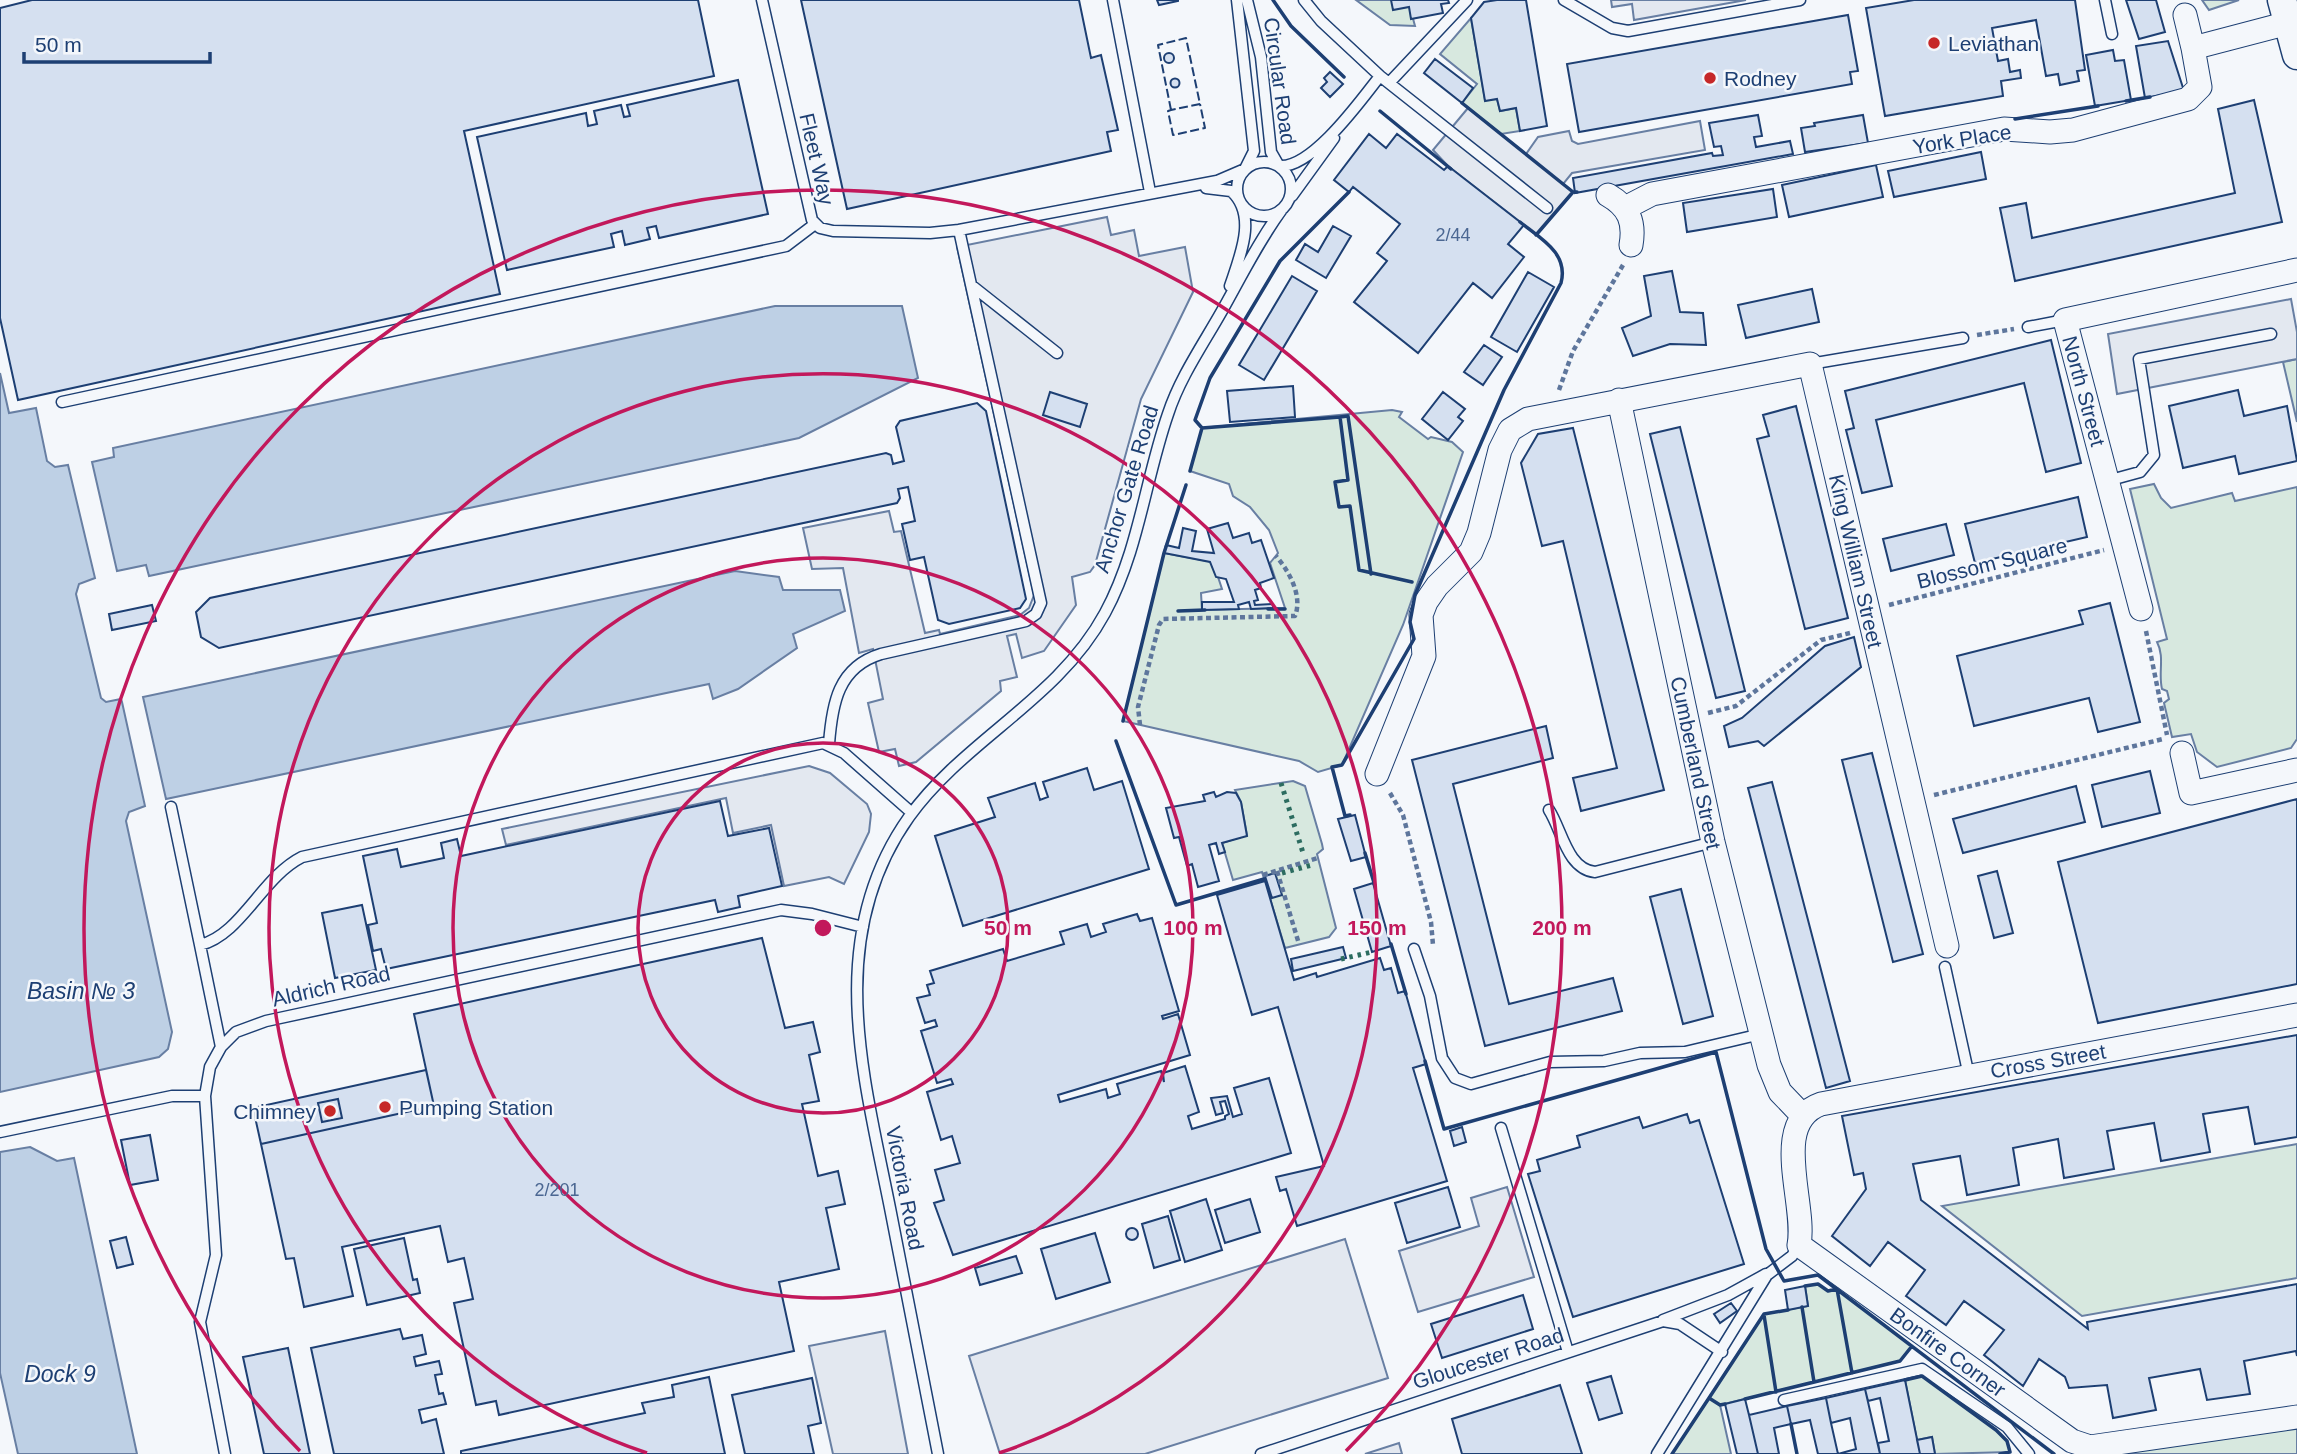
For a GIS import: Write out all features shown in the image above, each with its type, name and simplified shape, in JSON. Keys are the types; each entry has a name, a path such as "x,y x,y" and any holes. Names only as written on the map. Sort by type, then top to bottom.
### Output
{"street":[{"path":"2185,15 2193,48 2285,12 2297,55"},
{"name":"York Place","path":"1631,244 1632,223 1617,202 1996,130 2073,130 2188,99 2200,87 2193,48"},
{"name":"North Street","path":"2141,610 2065,320 2297,270"},
{"path":"1377,774 1424,656 1421,615 1430,594 1471,552 1476,543 1492,471 1510,430 1528,419 1550,414 1810,364"},
{"name":"King William Street","path":"1810,364 1913,800 1946,957"},
{"name":"Cumberland Street","path":"1619,400 1713,842 1761,1034 1777,1084 1802,1115"},
{"path":"2175,745 2191,793 2297,770"},
{"name":"Cross Street","path":"1802,1115 1827,1102 2297,1016"},
{"path":"1799,1245 1801,1223 1793,1155 1796,1125 1802,1115"},
{"name":"Bonfire Corner","path":"1799,1245 2072,1441 2090,1447 2101,1446 2287,1419"}],"lane":[{"name":"Fleet Way","path":"762,0 808,209 815,224 833,231 930,233 959,230 1168,189"},
{"path":"1113,0 1150,192"},
{"path":"1223,309 1246,227 1237,187 1254,151 1237,0"},
{"name":"Circular Road","path":"1247,0 1261,57 1270,152 1279,166"},
{"path":"1304,0 1321,22 1385,80 1547,208"},
{"path":"1168,189 1224,179 1264,162 1279,166 1290,164 1319,145 1467,0"},
{"path":"1564,0 1612,28 1628,31 1800,0"},
{"path":"2105,0 2112,34"},
{"name":"Anchor Gate Road","path":"863,928 886,861 912,813 951,771 1065,672 1094,633 1127,561 1168,412 1267,230 1347,118"},
{"path":"1168,189 1225,189 1233,192 1250,212 1259,215 1275,214 1285,206 1291,183 1279,166"},
{"path":"62,402 786,246 815,224"},
{"path":"829,744 835,696 845,678 861,662 881,654 1026,621 1034,617 1041,603 959,230"},
{"path":"971,285 1057,353"},
{"path":"2028,327 2065,320"},
{"path":"2107,481 2140,472 2154,455 2139,359 2271,334"},
{"path":"1810,364 1963,338"},
{"path":"200,945 222,936 277,874 302,857 811,745 829,744 912,813"},
{"path":"171,807 221,1047"},
{"path":"1549,810 1578,866 1586,871 1595,872 1713,842"},
{"name":"Aldrich Road","path":"225,1454 200,1322 216,1255 205,1096 210,1067 221,1047 236,1032 251,1024 772,911 799,911 863,928"},
{"name":"Victoria Road","path":"863,928 855,995 857,1034 938,1454"},
{"path":"1414,949 1430,996 1443,1058 1455,1078 1471,1084 1557,1061 1604,1061 1640,1053 1685,1052 1761,1034"},
{"path":"1946,957 1969,1076"},
{"path":"0,1132 172,1096 205,1096"},
{"path":"1501,1128 1568,1352"},
{"path":"1657,1454 1769,1272 1792,1256 1799,1245"},
{"name":"Gloucester Road","path":"1261,1454 1656,1323 1728,1295 1769,1272"},
{"path":"1656,1323 1669,1321 1679,1324 1722,1352"},
{"path":"1784,1401 1922,1369 2007,1427 2029,1454"}],"path":[{"path":"1550,414 1573,351 1621,270 1631,244"},
{"path":"1963,338 2028,327"},
{"name":"Blossom Square","path":"1686,717 1736,706 1821,640 1870,619 2124,545"},
{"path":"1140,725 1138,707 1158,625 1163,619 1295,616 1297,603 1291,577 1276,556"},
{"path":"1913,800 2175,745 2141,610"},
{"path":"1377,774 1403,815 1430,922 1433,947 1414,949"},
{"path":"1263,875 1318,858"},
{"path":"1277,871 1299,944"}],"shaded area":[{"path":"1356,0 1408,0 1415,26 1390,25"},
{"path":"1611,0 1746,0 1634,20 1632,4 1612,7"},
{"path":"2202,0 2239,0 2209,10"},
{"path":"1471,18 1485,100 1497,99 1500,111 1516,108 1520,131 1501,134 1462,103 1477,84 1440,54"},
{"path":"1468,108 1526,154 1538,137 1569,131 1572,141 1578,144 1700,121 1705,150 1572,173 1563,184 1573,192 1536,235 1448,166 1433,150"},
{"path":"1107,217 1111,235 1134,230 1139,256 1185,247 1193,292 1141,399 1095,565 1090,572 1072,577 1076,605 1044,651 1022,658 1016,634 1007,636 1017,677 1000,681 1001,691 916,762 899,766 895,749 879,752 868,703 883,699 873,649 859,653 843,568 812,569 803,528 889,511 894,532 901,531 925,633 939,630 940,634 1020,615 1029,608 1034,595 957,247"},
{"path":"2291,299 2297,332 2297,359 2117,394 2108,334"},
{"path":"2297,359 2297,422 2283,362"},
{"path":"1392,410 1402,412 1399,417 1428,439 1431,437 1452,442 1463,452 1403,625 1342,765 1318,772 1299,761 1123,721 1164,553 1213,562 1222,589 1201,593 1202,610 1285,608 1270,563 1278,553 1269,530 1250,507 1233,496 1229,484 1190,471 1202,428"},
{"path":"2154,484 2161,498 2171,508 2232,493 2235,501 2297,487 2297,739 2291,748 2217,767 2197,752 2191,734 2172,737 2164,703 2169,699 2167,691 2162,689 2161,653 2157,642 2167,639 2130,489"},
{"path":"809,766 830,773 867,804 871,814 869,832 844,884 829,877 784,886 771,825 733,833 726,798 506,845 502,829"},
{"path":"1293,781 1305,786 1322,844 1323,849 1317,854 1336,928 1329,937 1285,948 1262,872 1233,880 1222,843 1247,835 1241,802 1235,790"},
{"path":"2297,1144 2297,1278 2082,1316 1942,1206"},
{"path":"1507,1187 1534,1277 1418,1312 1399,1251 1479,1226 1471,1198"},
{"path":"1345,1239 1388,1378 1145,1454 1000,1454 969,1356"},
{"path":"1818,1284 1828,1291 1837,1289 1912,1346 1900,1361 1720,1405 1731,1454 1672,1454 1764,1314 1808,1306 1805,1286"},
{"path":"885,1331 908,1454 833,1454 809,1346"},
{"path":"1922,1376 1996,1430 2007,1441 2010,1452 1935,1454 1932,1437 1917,1440 1905,1380"},
{"path":"2297,1428 2297,1454 2110,1454"},
{"path":"1399,1443 1402,1454 1365,1454"}],"water":[{"path":"775,306 902,306 918,378 799,438 149,576 146,565 117,571 92,462 114,457 113,448"},
{"name":"Basin № 3","path":"0,373 9,413 36,408 47,461 55,467 68,465 95,578 79,584 76,594 101,698 106,702 121,699 122,702 145,806 129,812 126,821 172,1032 168,1049 159,1057 0,1092"},
{"path":"735,571 779,577 783,590 840,590 845,611 793,634 797,648 738,689 713,699 709,684 166,799 143,697"},
{"name":"Dock 9","path":"30,1147 57,1161 74,1158 137,1454 18,1454 0,1373 0,1152"}],"building":[{"path":"32,0 698,0 714,76 464,131 500,294 18,400 0,318 0,8"},
{"path":"801,0 1079,0 1091,58 1101,55 1118,130 1107,132 1111,151 847,209"},
{"path":"1157,0 1178,0 1178,1 1159,5"},
{"path":"1391,0 1448,0 1449,3 1441,4 1443,13 1411,19 1409,7 1393,10"},
{"path":"1526,0 1547,126 1520,131 1516,108 1500,111 1497,99 1485,101 1471,18 1484,2"},
{"name":"Leviathan","path":"1914,0 2075,0 2085,70 2077,71 2079,81 2060,85 2058,74 2046,76 2036,20 1992,28 1998,61 2008,59 2010,72 2020,70 2021,78 2001,81 2003,96 1885,116 1866,8"},
{"path":"2126,0 2156,0 2165,32 2139,39"},
{"name":"Rodney","path":"1848,15 1858,71 1850,72 1852,84 1579,132 1567,64"},
{"path":"2168,41 2184,91 2145,98 2136,46"},
{"path":"2113,50 2115,61 2124,60 2131,100 2095,106 2086,55"},
{"path":"1169,53 1174,58 1169,63 1164,58"},
{"path":"1435,59 1473,88 1462,103 1424,73"},
{"path":"1330,72 1343,84 1330,97 1321,88 1327,82 1324,78"},
{"path":"1175,78 1180,83 1175,88 1170,83"},
{"path":"738,80 768,214 659,238 656,226 647,228 650,239 625,245 622,231 611,234 614,247 507,270 477,137 586,113 588,126 597,124 594,111 621,105 624,117 630,116 627,105"},
{"path":"2254,100 2282,222 2015,281 2000,208 2026,203 2032,238 2235,193 2218,109"},
{"path":"1758,115 1762,136 1754,137 1756,147 1790,141 1793,154 1575,193 1573,178 1712,153 1713,156 1723,155 1721,146 1714,147 1709,123"},
{"path":"1863,115 1868,143 1805,152 1801,128 1815,126 1814,123"},
{"path":"1369,134 1386,148 1397,134 1444,170 1448,166 1524,225 1508,244 1524,257 1492,298 1473,283 1418,353 1354,302 1387,261 1377,253 1400,224 1353,187 1349,192 1334,180"},
{"path":"1981,152 1986,179 1894,197 1888,171"},
{"path":"1876,165 1883,197 1789,217 1782,185"},
{"path":"1773,189 1777,217 1687,232 1683,203"},
{"path":"1333,226 1351,236 1326,278 1296,260 1305,244 1318,252"},
{"path":"1672,271 1680,312 1703,313 1706,345 1670,344 1633,356 1622,328 1651,316 1644,276"},
{"path":"1528,272 1554,287 1517,352 1491,337"},
{"path":"1292,276 1317,291 1264,380 1239,365"},
{"path":"1812,289 1819,322 1746,338 1738,305"},
{"path":"2051,340 2081,463 2046,472 2024,383 1876,420 1892,486 1862,493 1846,430 1854,428 1845,391"},
{"path":"1484,345 1502,357 1483,385 1464,372"},
{"path":"1293,386 1295,417 1230,422 1227,391"},
{"path":"2238,390 2244,416 2287,406 2297,461 2239,474 2235,456 2183,468 2169,406"},
{"path":"1050,392 1087,404 1080,427 1043,415"},
{"path":"1443,392 1465,409 1458,417 1463,421 1448,440 1422,419"},
{"path":"977,403 986,411 1026,599 1020,608 949,624 938,620 924,557 910,560 902,524 915,521 908,487 898,489 900,498 897,503 219,648 201,637 196,612 210,598 886,453 891,455 893,464 904,461 896,427 900,421"},
{"path":"1796,406 1848,618 1805,629 1757,439 1769,436 1763,415"},
{"path":"1680,427 1745,691 1716,698 1650,434"},
{"path":"1573,428 1664,790 1581,811 1573,778 1617,768 1563,541 1542,546 1521,463 1538,434"},
{"path":"2078,497 2087,537 1975,563 1965,524"},
{"path":"1228,523 1233,538 1249,533 1252,543 1261,540 1274,578 1260,583 1261,588 1255,590 1258,600 1254,601 1255,605 1273,604 1273,608 1251,609 1249,602 1238,605 1239,609 1202,610 1202,602 1234,602 1226,579 1216,577 1210,562 1164,553 1166,545 1179,548 1183,528 1196,531 1192,551 1214,553 1207,529"},
{"path":"1946,524 1954,555 1891,571 1883,539"},
{"path":"2110,603 2140,722 2098,732 2089,698 1974,726 1957,656 2083,624 2079,611"},
{"path":"152,605 156,621 112,630 109,614"},
{"path":"1854,637 1861,667 1764,746 1758,741 1729,747 1724,726 1742,718 1825,646"},
{"path":"1546,726 1553,758 1453,784 1509,1004 1613,978 1622,1011 1485,1046 1412,760"},
{"path":"1872,753 1923,954 1893,962 1842,760"},
{"path":"1087,768 1094,790 1122,781 1149,869 963,926 935,836 995,817 988,798 1035,783 1040,800 1048,797 1043,782"},
{"path":"2150,771 2160,813 2102,827 2092,785"},
{"path":"1772,782 1850,1081 1826,1088 1748,788"},
{"path":"2076,786 2085,822 1963,853 1953,819"},
{"path":"1214,792 1216,797 1227,792 1236,793 1241,802 1247,836 1222,843 1225,852 1219,854 1216,843 1209,845 1219,881 1198,887 1192,864 1187,866 1179,837 1174,838 1166,808 1205,801 1203,795"},
{"path":"2297,799 2297,984 2098,1023 2058,862"},
{"path":"720,801 728,836 769,828 782,886 738,896 740,907 718,912 715,900 386,969 381,949 373,951 368,925 377,923 363,856 397,849 401,867 444,858 441,843 457,839 461,856"},
{"path":"1355,815 1366,857 1351,861 1338,819"},
{"path":"1997,871 2013,933 1994,938 1978,876"},
{"path":"1275,873 1282,895 1272,898 1265,876"},
{"path":"1265,881 1294,980 1316,973 1317,977 1380,958 1384,970 1391,968 1398,993 1405,991 1426,1064 1413,1068 1447,1181 1297,1226 1286,1189 1280,1191 1276,1177 1324,1166 1278,1007 1252,1015 1217,895"},
{"path":"1373,883 1391,946 1372,952 1354,889"},
{"path":"1681,889 1713,1016 1683,1024 1650,897"},
{"path":"362,905 376,970 335,978 322,913"},
{"path":"1137,914 1140,921 1152,918 1179,1011 1162,1016 1163,1019 1178,1014 1190,1055 1058,1095 1060,1102 1106,1089 1108,1098 1120,1094 1117,1084 1161,1071 1164,1082 1163,1073 1185,1066 1199,1112 1188,1116 1192,1129 1225,1119 1229,1114 1225,1101 1220,1102 1223,1113 1216,1115 1211,1098 1227,1096 1233,1117 1242,1114 1234,1088 1269,1078 1291,1153 953,1255 934,1203 944,1200 935,1170 960,1163 952,1136 941,1140 927,1092 953,1084 951,1079 937,1083 921,1031 937,1026 935,1020 925,1023 917,998 930,995 927,985 934,983 930,971 1003,949 1007,961 1064,944 1060,932 1087,924 1091,937 1106,932 1103,924"},
{"path":"762,938 785,1028 813,1022 820,1052 809,1055 819,1101 802,1104 818,1176 838,1171 845,1204 826,1208 839,1269 779,1282 794,1351 499,1415 496,1401 476,1405 454,1303 473,1299 464,1258 448,1262 440,1226 342,1247 353,1296 304,1307 294,1258 286,1259 261,1144 434,1106 414,1014"},
{"path":"1343,947 1346,958 1293,971 1291,959"},
{"path":"2297,1035 2297,1137 2255,1144 2248,1107 2203,1114 2210,1152 2161,1161 2154,1123 2107,1131 2114,1169 2064,1178 2058,1139 2013,1148 2019,1185 1967,1195 1960,1156 1913,1164 1921,1200 2088,1329 2087,1322 2297,1284 2297,1356 2296,1351 2244,1361 2250,1394 2207,1400 2200,1369 2149,1378 2156,1410 2113,1418 2107,1385 2069,1388 2065,1377 2039,1359 2023,1386 1984,1355 2004,1330 1964,1301 1946,1325 1906,1296 1925,1270 1888,1242 1870,1266 1832,1236 1866,1189 1863,1173 1854,1175 1842,1116"},
{"name":"Pumping Station","path":"426,1070 434,1106 261,1144 253,1108","holes":["338,1099 342,1118 322,1122 318,1103"]},
{"name":"Chimney","path":"338,1099 342,1118 322,1122 318,1103"},
{"path":"1687,1114 1690,1123 1699,1120 1744,1264 1573,1317 1528,1174 1540,1171 1537,1160 1580,1147 1577,1136 1639,1117 1643,1128"},
{"path":"1462,1127 1466,1142 1454,1146 1450,1131"},
{"path":"150,1135 158,1180 130,1185 121,1140"},
{"path":"1448,1187 1460,1227 1407,1243 1395,1203"},
{"path":"1206,1199 1222,1250 1185,1262 1170,1211"},
{"path":"1250,1199 1260,1232 1225,1243 1215,1210"},
{"path":"1168,1216 1180,1260 1154,1268 1142,1224"},
{"path":"1132,1228 1138,1234 1132,1240 1126,1234"},
{"path":"1095,1233 1110,1282 1056,1299 1041,1249"},
{"path":"126,1237 133,1264 117,1268 110,1241"},
{"path":"404,1238 413,1280 417,1279 420,1293 367,1305 354,1249"},
{"path":"1016,1256 1022,1273 980,1285 975,1268"},
{"path":"1805,1286 1808,1306 1788,1310 1785,1290"},
{"path":"1523,1295 1533,1329 1442,1358 1431,1324"},
{"path":"1731,1303 1737,1311 1720,1323 1714,1314"},
{"path":"400,1329 403,1339 422,1335 426,1354 414,1357 416,1366 439,1361 442,1374 435,1375 439,1394 443,1393 446,1404 419,1410 422,1423 436,1419 444,1454 334,1454 311,1348"},
{"path":"288,1348 310,1454 264,1454 243,1357"},
{"path":"1611,1376 1622,1413 1599,1420 1587,1383"},
{"path":"709,1377 725,1454 461,1454 461,1451 645,1413 642,1403 674,1397 672,1385"},
{"path":"812,1378 821,1423 808,1426 814,1454 745,1454 732,1395"},
{"path":"1905,1380 1920,1454 1880,1454 1878,1443 1889,1441 1880,1398 1868,1401 1865,1389"},
{"path":"1560,1385 1582,1454 1462,1454 1452,1419"},
{"path":"1865,1389 1880,1454 1838,1454 1856,1449 1850,1418 1831,1423 1826,1398"},
{"path":"1826,1398 1838,1454 1818,1454 1810,1420 1791,1424 1787,1406"},
{"path":"1745,1399 1758,1454 1737,1454 1725,1404"},
{"path":"1787,1406 1791,1424 1774,1428 1779,1454 1758,1454 1749,1415"},
{"path":"1932,1437 1935,1454 1920,1454 1917,1440"}],"hedge":[{"path":"1281,783 1304,856"},
{"path":"1282,873 1312,865"},
{"path":"1341,959 1372,952"}],"fence":[{"path":"1171,110 1158,45 1186,38 1200,104 1168,111 1173,135 1205,128 1200,104"}],"wall":[{"path":"1273,0 1291,26 1344,77"},
{"path":"2126,101 2150,97"},
{"path":"1462,103 1573,192"},
{"path":"2015,119 2098,106"},
{"path":"1380,111 1451,169"},
{"path":"1349,192 1280,261 1210,378 1195,420 1202,428 1340,417 1348,480 1335,482 1339,507 1350,506 1359,570 1412,582"},
{"path":"1536,235 1573,192 1577,192"},
{"path":"1350,815 1345,816 1332,767 1342,765 1414,639 1410,622 1415,595 1504,390 1561,283 1561,263 1557,255 1544,240 1520,222"},
{"path":"1340,417 1348,416 1371,574"},
{"path":"1190,471 1202,428"},
{"path":"1123,721 1164,553 1186,485"},
{"path":"1268,609 1285,609"},
{"path":"1178,611 1205,610"},
{"path":"1116,741 1176,905 1264,879"},
{"path":"1365,853 1375,886"},
{"path":"1391,944 1406,994"},
{"path":"1425,1061 1444,1129 1716,1052 1766,1249 1784,1281 1818,1275 2054,1454"},
{"path":"1805,1286 1818,1284 1828,1291 1837,1289 1852,1373"},
{"path":"1802,1307 1814,1382"},
{"path":"1725,1404 1720,1405 1709,1398 1764,1314 1788,1310"},
{"path":"1764,1315 1776,1392"},
{"path":"1745,1399 1900,1361 1912,1346"},
{"path":"1905,1380 1922,1376 1996,1430 2007,1441 2010,1452 2000,1454"},
{"path":"1672,1454 1709,1398"},
{"path":"1791,1424 1797,1454"}],"place":[{"name":"Leviathan","path":"1934,43"},
{"name":"Rodney","path":"1710,78"},
{"name":"Pumping Station","path":"385,1107"},
{"name":"Chimney","path":"330,1111"}]}
